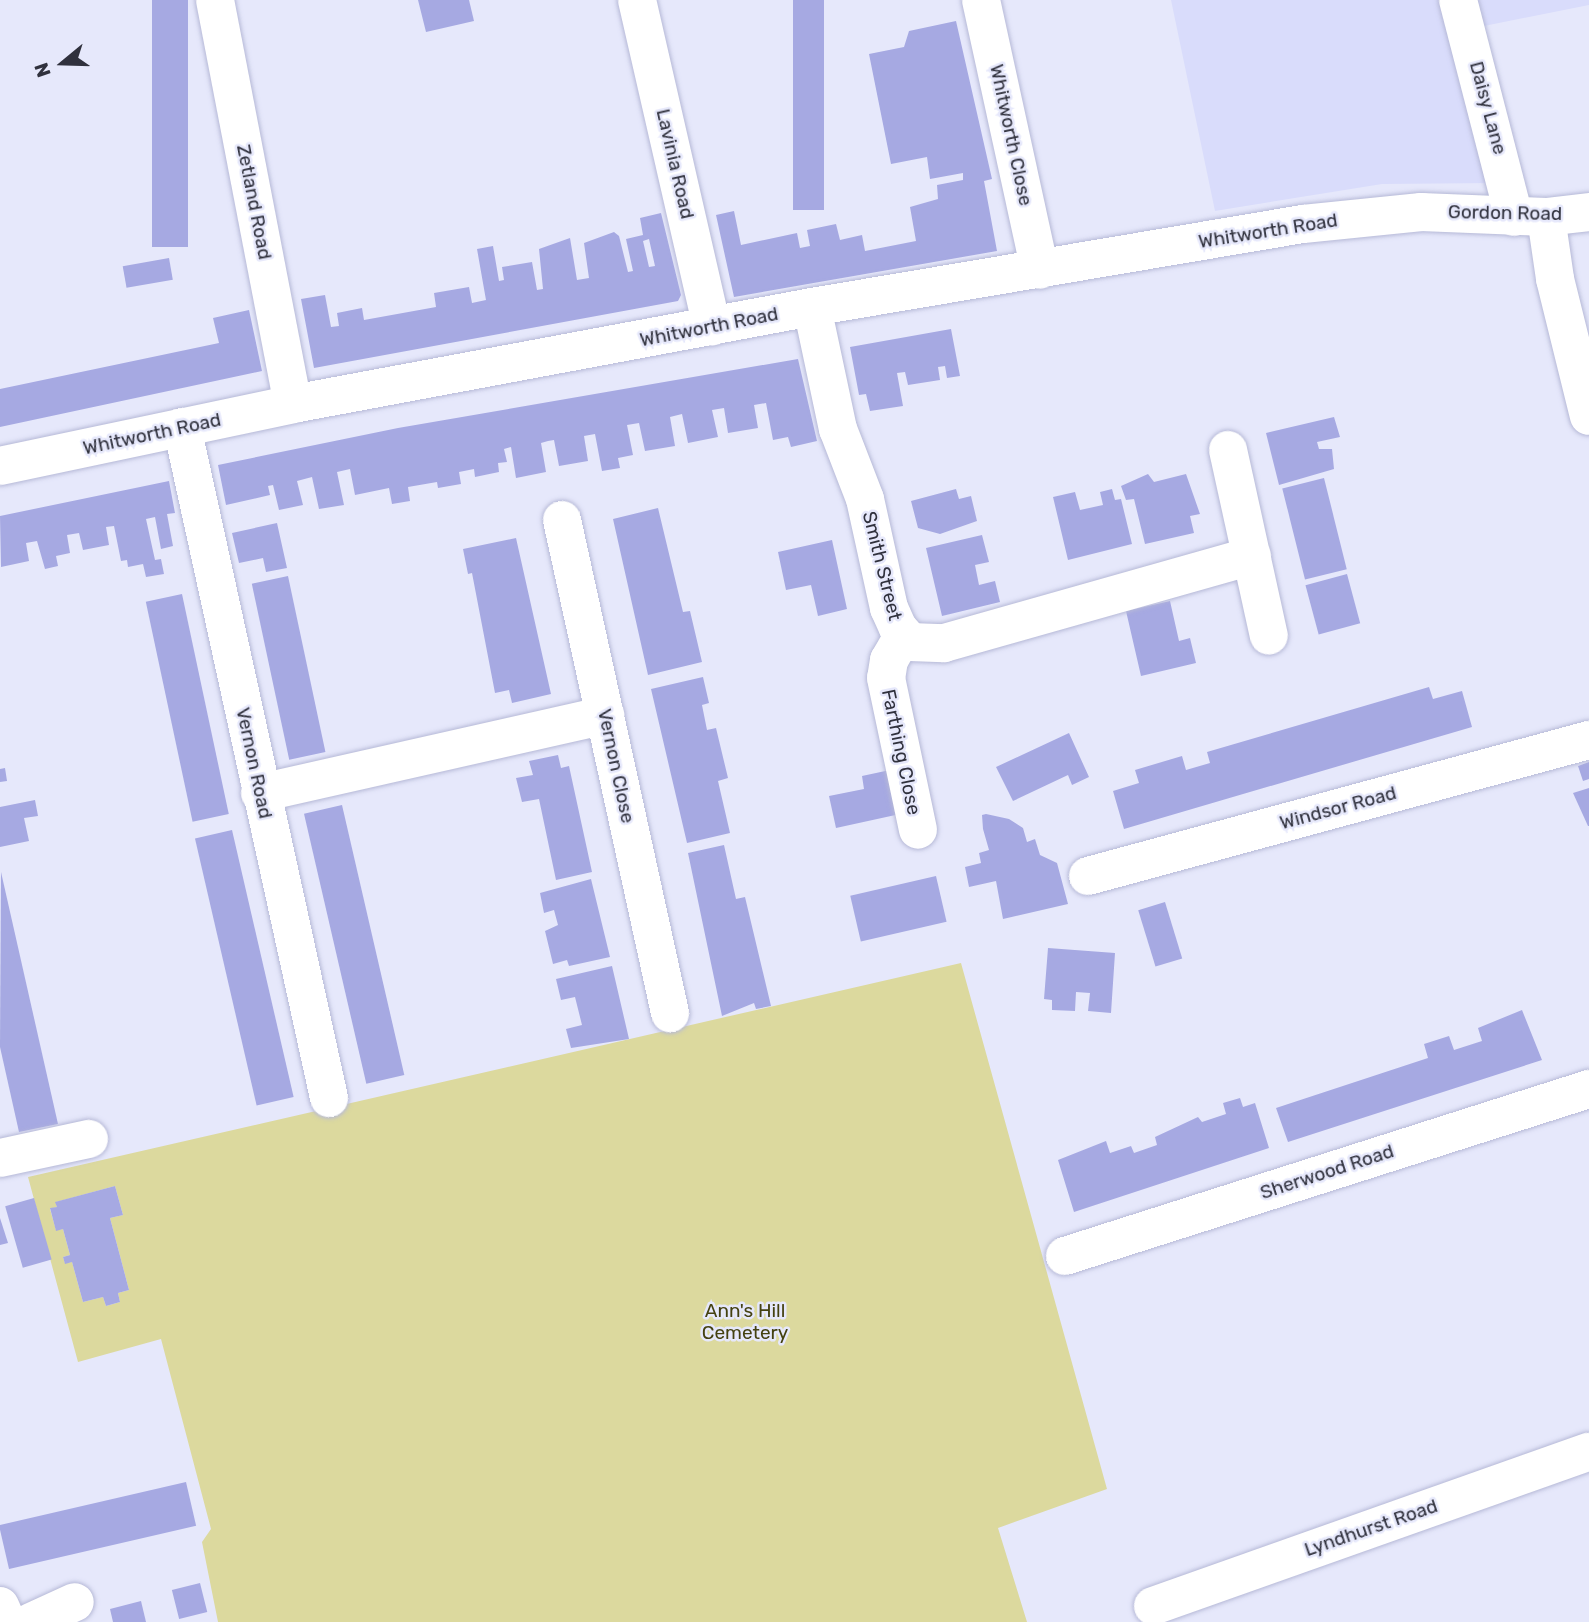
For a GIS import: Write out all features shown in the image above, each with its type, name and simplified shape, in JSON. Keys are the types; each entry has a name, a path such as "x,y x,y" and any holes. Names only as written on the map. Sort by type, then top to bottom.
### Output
{"street":[{"name":"Zetland Road","path":"215,0 293,404"},
{"name":"Lavinia Road","path":"637,0 712,327"},
{"name":"Whitworth Close","path":"981,0 1040,270"},
{"name":"Daisy Lane","path":"1458,0 1508,182 1530,217 1555,279 1589,416"},
{"name":"Whitworth Road","path":"0,466 293,404 812,307 1303,224 1421,212"},
{"name":"Gordon Road","path":"1421,212 1530,217 1589,212"},
{"name":"Smith Street","path":"812,307 838,429 865,499 889,608 902,636 920,645 944,643 1252,556"},
{"name":"Vernon Road","path":"182,427 260,793 329,1098"},
{"path":"1228,450 1269,636"},
{"name":"Vernon Close","path":"562,520 670,1013"},
{"name":"Farthing Close","path":"902,636 889,660 886,678 918,830"},
{"path":"260,793 605,715"},
{"name":"Windsor Road","path":"1088,876 1589,740"},
{"name":"Sherwood Road","path":"1065,1256 1589,1089"},
{"path":"0,1158 89,1139"},
{"name":"Lyndhurst Road","path":"1153,1606 1589,1452"},
{"path":"31,1622 75,1602"},
{"path":"0,1606 7,1622"}],"shaded area":[{"path":"1171,0 1447,0 1494,183 1382,184 1215,211"},
{"path":"1477,0 1589,0 1589,5 1484,26"}],"green space":[{"name":"Ann's Hill Cemetery","path":"961,963 1107,1489 998,1528 1027,1622 218,1622 202,1542 211,1529 161,1339 78,1362 28,1177","holes":["115,1186 123,1215 110,1218 129,1290 118,1293 120,1302 106,1306 103,1297 83,1302 72,1262 65,1263 63,1257 70,1255 63,1229 56,1230 50,1209 57,1207 56,1202"]}],"building":[{"path":"152,0 188,0 188,247 152,247"},
{"path":"418,0 469,0 474,21 426,32"},
{"path":"793,0 824,0 824,210 793,210"},
{"path":"956,21 992,179 984,181 997,251 734,297 716,215 734,211 741,245 797,233 800,248 810,246 807,230 836,224 840,240 862,235 865,251 916,241 910,207 938,199 937,185 963,180 963,173 930,179 927,157 891,164 869,54 904,47 909,31"},
{"path":"661,213 681,295 678,301 314,368 301,299 325,295 331,327 339,326 337,313 362,308 364,320 436,307 434,293 469,287 472,303 486,300 477,249 493,246 499,281 504,280 502,267 532,262 537,290 543,289 539,249 570,238 577,280 589,278 584,243 614,232 619,236 628,272 633,271 626,239 643,235 640,218","holes":["649,239 655,266 649,267 643,241"]},
{"path":"169,258 173,280 127,288 123,266"},
{"path":"249,310 262,371 0,427 0,389 219,343 213,318"},
{"path":"951,329 960,376 947,378 945,366 938,367 940,380 908,385 905,372 897,373 903,406 870,411 866,394 859,395 850,347"},
{"path":"798,359 817,441 791,447 788,437 773,440 766,403 754,405 758,428 728,433 724,408 712,410 718,437 688,443 682,414 670,417 675,446 645,451 639,423 627,425 633,455 618,458 620,468 602,471 595,434 584,436 588,461 559,466 554,440 548,441 541,443 546,472 516,478 511,447 504,449 507,462 498,463 499,472 475,477 474,469 459,472 461,484 438,488 437,482 408,487 410,501 392,504 389,488 355,495 350,469 337,472 344,505 319,509 312,477 297,481 303,505 279,510 273,485 268,486 270,495 226,505 218,465 398,428"},
{"path":"1334,417 1340,437 1317,442 1319,449 1332,449 1334,469 1279,485 1266,433"},
{"path":"1148,474 1154,482 1186,474 1200,514 1190,516 1194,533 1145,544 1134,499 1126,500 1121,486"},
{"path":"1324,478 1347,569 1305,580 1282,488"},
{"path":"169,481 175,513 167,514 173,546 161,549 155,517 146,519 155,560 161,559 164,574 146,577 143,564 128,567 127,560 121,561 114,526 106,527 109,545 83,550 79,533 67,535 70,553 56,556 58,566 45,569 37,541 26,543 29,561 1,567 0,516"},
{"path":"956,489 959,499 971,496 977,521 940,534 918,528 911,501"},
{"path":"1112,489 1115,500 1121,499 1132,544 1068,560 1053,497 1075,492 1080,510 1103,505 1100,492"},
{"path":"658,508 683,612 690,611 702,662 648,675 613,519"},
{"path":"277,523 287,568 266,572 263,558 239,563 232,533"},
{"path":"982,535 989,562 975,565 979,585 995,581 1000,602 942,616 926,548"},
{"path":"516,538 551,694 512,703 509,690 495,693 472,573 468,574 463,549"},
{"path":"832,540 847,609 818,616 811,585 786,590 778,552"},
{"path":"1347,574 1360,623 1319,634 1305,585"},
{"path":"288,576 325,752 289,760 252,584"},
{"path":"182,594 229,814 193,822 146,602"},
{"path":"1170,601 1179,641 1190,638 1196,663 1141,676 1126,611"},
{"path":"703,677 709,703 702,705 707,730 716,728 728,778 718,781 730,833 687,843 651,689"},
{"path":"1429,687 1433,699 1462,691 1472,727 1124,829 1113,791 1139,783 1135,770 1182,756 1186,770 1210,763 1207,752"},
{"path":"1069,733 1089,777 1072,785 1068,775 1013,801 996,767"},
{"path":"558,755 561,768 569,766 592,872 556,880 539,799 522,802 516,778 533,775 529,761"},
{"path":"1589,762 1589,779 1583,781 1578,766"},
{"path":"5,768 7,781 0,782 0,769"},
{"path":"890,770 900,814 836,828 829,796 864,789 862,776"},
{"path":"1589,788 1589,826 1588,826 1573,793"},
{"path":"35,800 38,816 24,818 29,841 0,847 0,807"},
{"path":"342,805 404,1075 366,1084 304,814"},
{"path":"982,815 1009,819 1023,828 1027,842 1035,839 1040,855 1057,863 1068,904 1003,919 996,881 969,887 965,867 981,863 979,853 989,850 983,829"},
{"path":"232,830 294,1097 257,1106 195,839"},
{"path":"724,845 736,899 745,897 771,1006 756,1009 754,1003 722,1016 688,853"},
{"path":"1,872 58,1124 19,1132 0,1047"},
{"path":"936,876 947,922 861,942 850,896"},
{"path":"591,879 610,957 569,966 567,960 553,964 545,931 558,925 554,910 544,913 540,893"},
{"path":"1165,902 1182,958 1155,967 1138,910"},
{"path":"1048,948 1115,953 1111,1013 1088,1011 1090,993 1076,992 1075,1011 1052,1010 1052,1000 1044,999"},
{"path":"612,966 629,1039 571,1048 566,1029 582,1025 575,997 561,1000 556,979"},
{"path":"1522,1010 1542,1060 1288,1142 1276,1108 1428,1058 1424,1044 1449,1036 1454,1050 1482,1041 1478,1028"},
{"path":"1240,1098 1243,1107 1255,1103 1269,1148 1074,1212 1058,1160 1106,1141 1110,1153 1131,1146 1134,1153 1157,1145 1155,1137 1198,1117 1202,1122 1226,1114 1223,1103"},
{"path":"115,1186 123,1215 110,1218 129,1290 118,1293 120,1302 106,1306 103,1297 83,1302 72,1262 65,1264 63,1257 70,1255 63,1229 56,1231 50,1208 57,1207 55,1202"},
{"path":"34,1198 52,1260 23,1268 5,1206"},
{"path":"0,1218 8,1243 0,1245"},
{"path":"186,1482 196,1526 9,1569 0,1525"},
{"path":"200,1583 207,1612 179,1619 172,1590"},
{"path":"141,1601 146,1622 113,1622 110,1609"}]}
